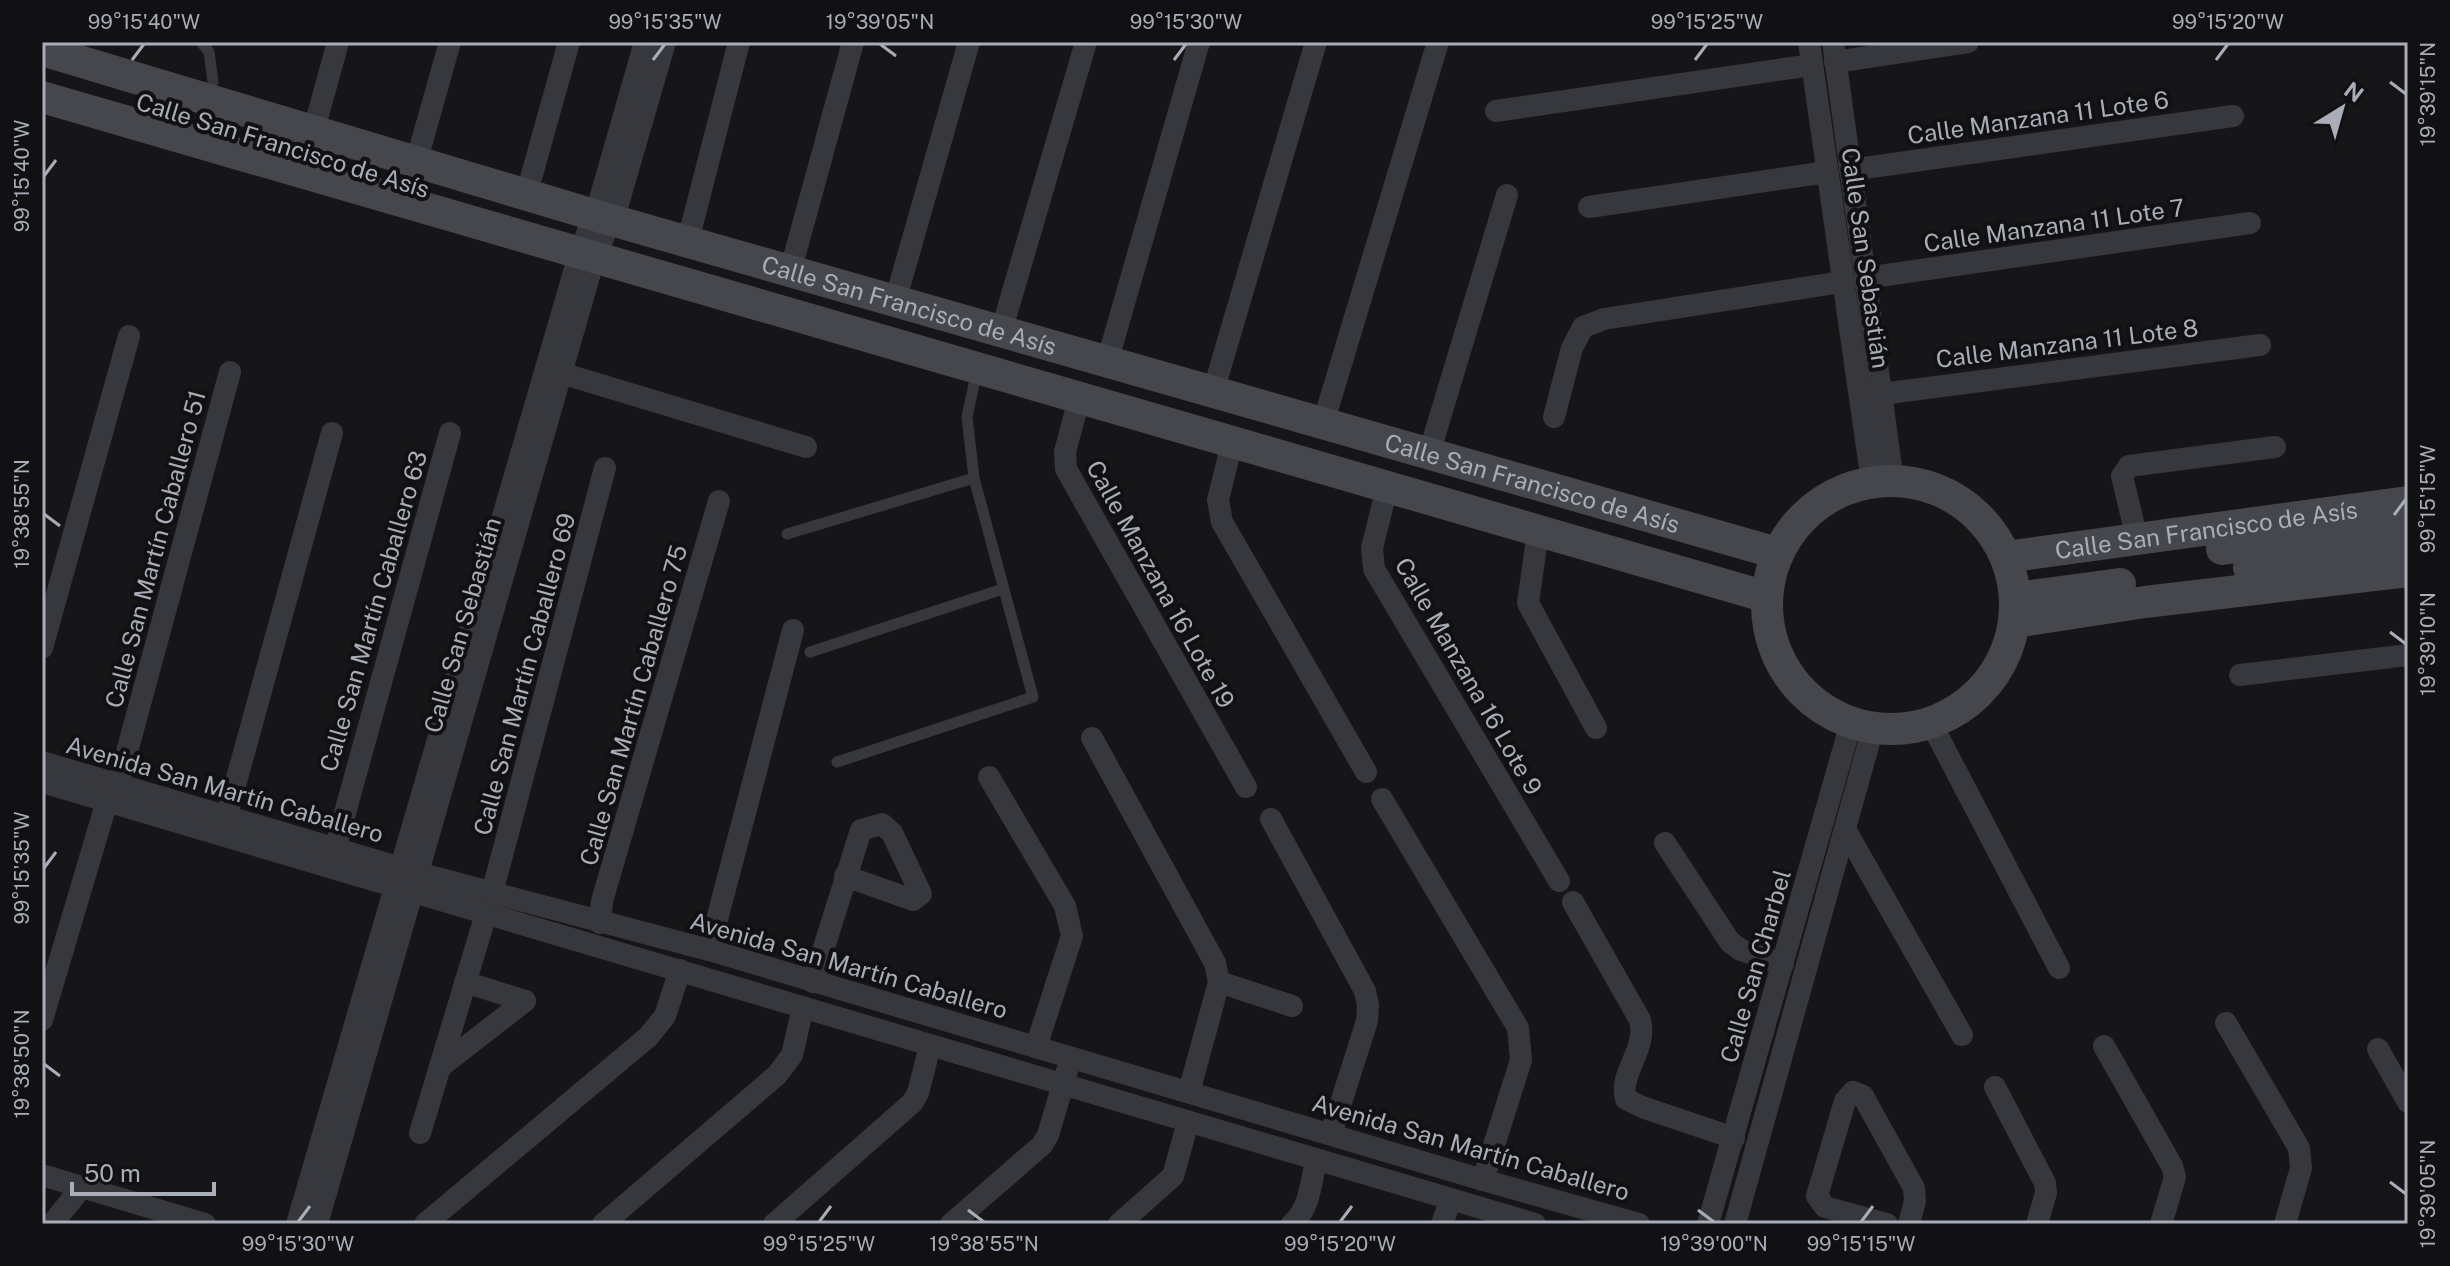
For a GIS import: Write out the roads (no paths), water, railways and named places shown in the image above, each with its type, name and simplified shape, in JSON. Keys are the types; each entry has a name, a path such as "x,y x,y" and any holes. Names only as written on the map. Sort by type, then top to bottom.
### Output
{"street":[{"name":"Calle San Francisco de Asís","path":"76,42 531,178 598,228"},
{"path":"318,115 338,42"},
{"path":"421,145 450,42"},
{"path":"531,178 569,42"},
{"name":"Calle San Sebastián","path":"297,1224 407,880 561,373 645,42"},
{"name":"Calle San Sebastián","path":"317,1224 407,880 598,228 665,42"},
{"path":"692,225 739,42"},
{"path":"795,254 853,42"},
{"path":"900,284 969,42"},
{"path":"1006,315 1086,42"},
{"path":"1112,345 1199,42"},
{"path":"1218,375 1316,42"},
{"path":"1328,407 1438,42"},
{"name":"Calle San Sebastián","path":"1809,42 1842,282 1882,481"},
{"path":"1834,52 1968,42"},
{"name":"Calle San Francisco de Asís","path":"42,50 598,228 977,370 1538,532 1775,565"},
{"name":"Calle San Sebastián","path":"1834,52 1881,394 1882,481"},
{"path":"1496,111 1812,65"},
{"name":"Calle San Francisco de Asís","path":"42,73 598,228 1775,565"},
{"name":"Calle San Francisco de Asís","path":"42,97 598,228 692,225 1434,437 1775,565"},
{"name":"Calle Manzana 11 Lote 6","path":"1850,170 2233,116"},
{"path":"1589,207 1827,172"},
{"path":"1434,437 1507,195"},
{"name":"Calle Manzana 11 Lote 7","path":"1865,278 2250,223"},
{"path":"1554,417 1572,348 1583,327 1604,319 1842,282"},
{"path":"42,648 129,336"},
{"name":"Calle Manzana 11 Lote 8","path":"1881,394 2260,345"},
{"name":"Calle San Martín Caballero 51","path":"42,1020 112,793 230,372"},
{"path":"561,373 806,447"},
{"name":"Calle Manzana 16 Lote 19","path":"1079,399 1065,452 1066,469 1246,787"},
{"path":"226,818 332,433"},
{"name":"Calle San Martín Caballero 63","path":"335,849 450,433"},
{"path":"1232,443 1218,500 1222,522 1366,772"},
{"path":"2137,539 2122,476 2129,466 2275,447"},
{"name":"Calle San Martín Caballero 69","path":"420,1133 489,903 605,468"},
{"path":"1882,481 1939,490 1979,517 2012,588 2002,664 1995,674 1971,701 1931,723 1902,729 1862,726 1816,704 1788,674 1771,637 1775,565 1823,500 1882,481"},
{"name":"Calle Manzana 16 Lote 9","path":"1387,488 1372,548 1374,569 1559,881"},
{"name":"Calle San Martín Caballero 75","path":"600,923 602,901 719,501"},
{"name":"Calle San Francisco de Asís","path":"2012,588 2137,539 2317,512 2408,502"},
{"name":"Calle San Francisco de Asís","path":"2012,588 2408,524"},
{"path":"1538,532 1528,603 1596,728"},
{"name":"Calle San Francisco de Asís","path":"2012,588 2408,547"},
{"path":"2012,588 2145,602 2408,571"},
{"path":"709,950 793,630"},
{"path":"2240,675 2408,655"},
{"path":"1931,723 2059,968"},
{"path":"1735,1224 1846,831 1862,726"},
{"name":"Calle San Charbel","path":"1708,1224 1783,964 1862,726"},
{"path":"1092,738 1215,963 1219,982 1189,1092"},
{"name":"Avenida San Martín Caballero","path":"42,762 112,793 489,903 680,970 1535,1224"},
{"path":"989,777 1065,906 1070,921 1072,936 1036,1047"},
{"name":"Avenida San Martín Caballero","path":"42,782 112,793 226,818 335,849 407,880"},
{"path":"1382,799 1518,1028 1521,1060 1483,1180"},
{"path":"1271,819 1365,991 1368,1005 1367,1021 1331,1134"},
{"path":"1846,831 1962,1035"},
{"path":"1665,843 1730,942 1741,950 1783,964"},
{"path":"813,982 845,876"},
{"path":"1573,902 1640,1020 1643,1032 1624,1092 1626,1099 1734,1138"},
{"name":"Avenida San Martín Caballero","path":"489,903 600,923 709,950 1639,1224"},
{"path":"425,1224 648,1037 665,1016 680,970"},
{"path":"440,1067 525,1001 465,982"},
{"path":"1219,982 1292,1006"},
{"path":"603,1224 777,1075 792,1055 803,1007"},
{"path":"2226,1023 2299,1148 2301,1168 2285,1224"},
{"path":"774,1224 912,1103 918,1093 930,1046"},
{"path":"2104,1046 2172,1166 2175,1177 2161,1224"},
{"path":"2378,1049 2408,1102"},
{"path":"951,1224 1042,1145 1048,1135 1071,1057"},
{"path":"1995,1087 2045,1183 2046,1193 2037,1224"},
{"path":"1887,1224 1825,1207 1817,1196 1845,1101 1853,1092 1863,1096 1914,1188 1915,1201 1909,1224"},
{"path":"1119,1224 1173,1176 1188,1122"},
{"path":"1292,1224 1300,1217 1307,1202 1316,1160"},
{"path":"42,1175 162,1218 205,1224"},
{"path":"52,1224 82,1187"},
{"path":"1442,1224 1451,1199"}],"lane":[{"path":"201,42 209,52 213,82"},
{"path":"837,762 1033,697 974,478 967,417 977,370"},
{"path":"787,534 974,478"},
{"path":"810,652 1003,589"}]}
